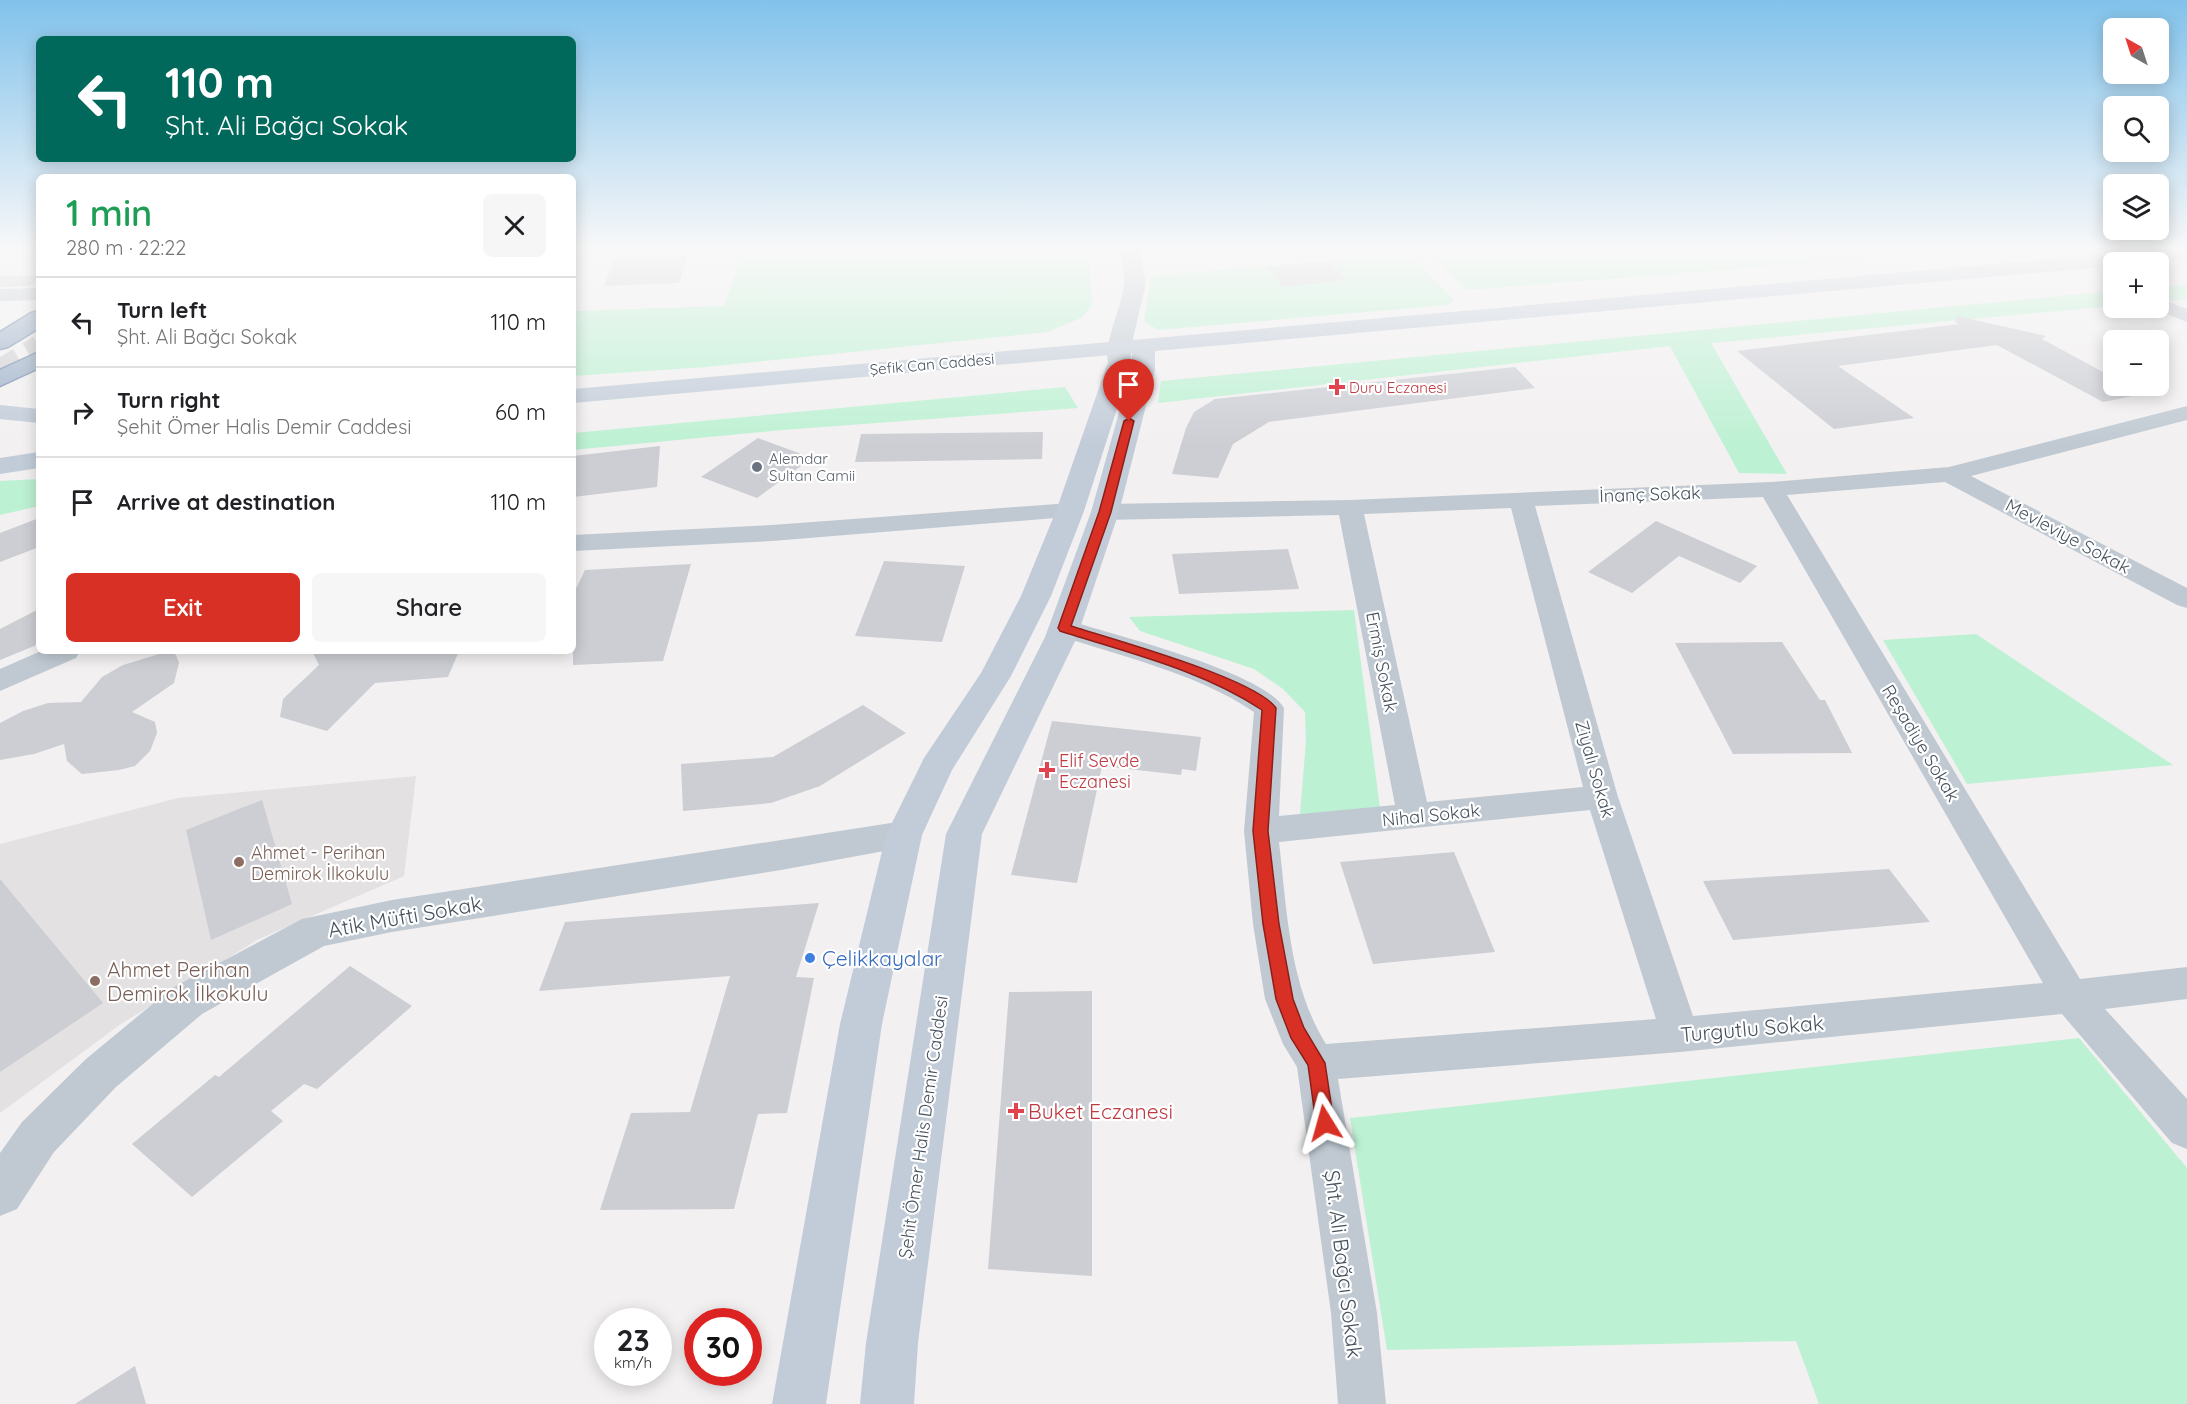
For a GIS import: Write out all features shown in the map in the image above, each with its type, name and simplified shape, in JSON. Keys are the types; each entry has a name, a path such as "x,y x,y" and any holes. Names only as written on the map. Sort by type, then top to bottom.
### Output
{"highway":[{"path":"4,341 36,320"},
{"path":"4,341 36,325"},
{"path":"0,380 36,361"}],"main road":[{"name":"Şefik Can Caddesi","path":"576,414 1132,355 1551,315"},
{"name":"Şefik Can Caddesi","path":"576,396 1132,355 1629,315"},
{"name":"Şehit Ömer Halis Demir Caddesi","path":"887,1404 892,1343 964,834 1064,628 1087,512 1132,355"},
{"path":"0,412 36,416"},
{"path":"0,454 36,454"},
{"path":"0,466 36,460"},
{"name":"Şehit Ömer Halis Demir Caddesi","path":"799,1404 861,1024 904,835 936,767 994,676 1087,512"}],"street":[{"path":"1132,355 1134,315"},
{"name":"İnanç Sokak","path":"576,543 772,533 1087,512 1350,507 1771,489 1949,474 2187,413"},
{"name":"Mevleviye Sokak","path":"1949,474 2187,599"},
{"name":"Reşadiye Sokak","path":"1771,489 2072,997 2187,1129"},
{"name":"Ziyalı Sokak","path":"1521,499 1602,797 1680,1035"},
{"name":"Ermiş Sokak","path":"1350,507 1414,817"},
{"name":"Şht. Ali Bağcı Sokak","path":"1064,628 1190,669 1244,691 1269,708 1261,831 1271,924 1284,999 1297,1032 1316,1063 1354,1313 1362,1404"},
{"path":"0,681 59,654"},
{"name":"Nihal Sokak","path":"1261,831 1602,797"},
{"name":"Atik Müfti Sokak","path":"0,1193 46,1129 101,1072 187,1001 316,932 392,916 904,835"},
{"name":"Turgutlu Sokak","path":"1316,1063 1680,1035 2072,997 2187,983"}],"shaded area":[{"name":"Ahmet Perihan Demirok İlkokulu","path":"416,776 404,876 259,939 121,1024 0,1113 0,844 178,798"}],"green space":[{"path":"576,315 1084,315 1047,332 706,367 576,376"},
{"path":"1145,315 1337,315 1158,330 1144,321"},
{"path":"1864,315 2020,315 1711,343 1787,474 1739,473 1670,346 1158,403 1161,381"},
{"path":"1065,387 1078,408 782,430 576,450 576,433"},
{"path":"36,479 36,507 0,515 0,481"},
{"path":"1354,610 1380,808 1300,814 1306,741 1305,712 1283,689 1254,669 1140,631 1129,617"},
{"path":"1976,634 2173,765 1967,784 1883,640"},
{"path":"2079,1038 2187,1168 2187,1404 1819,1404 1796,1341 1387,1350 1350,1118"}],"building":[{"path":"1957,316 2046,336 2042,339 2103,372 2103,396 2132,396 2103,402 1997,345 1838,366 1914,418 1834,429 1737,351 1959,324 1955,322"},
{"path":"1515,367 1535,388 1269,422 1233,444 1218,478 1172,474 1186,428 1194,412 1215,399"},
{"path":"1043,432 1042,459 855,462 861,434"},
{"name":"Alemdar Sultan Camii","path":"758,438 812,458 757,498 701,477"},
{"path":"660,446 657,487 576,497 576,456"},
{"path":"36,519 36,548 0,562 0,533"},
{"path":"1656,521 1757,566 1740,583 1679,556 1632,593 1588,572"},
{"path":"1288,549 1299,589 1179,594 1172,554"},
{"path":"884,561 965,566 942,642 855,636"},
{"path":"691,564 663,661 573,665 573,654 576,654 576,589 585,570"},
{"path":"36,611 36,645 0,660 0,629"},
{"path":"1782,642 1820,700 1825,700 1852,753 1733,754 1675,643"},
{"path":"159,654 174,654 179,663 174,683 132,712 155,722 157,733 150,751 135,766 82,774 67,761 64,744 34,754 0,760 0,723 23,711 48,703 81,702 102,677 123,665"},
{"path":"314,654 458,654 448,677 375,683 327,731 280,717 283,699 319,665"},
{"path":"863,705 906,733 820,786 771,803 683,811 681,764 773,757"},
{"path":"1052,721 1201,737 1196,771 1182,769 1181,775 1102,766 1077,883 1011,875"},
{"path":"262,800 292,904 211,940 186,830"},
{"path":"1454,852 1495,952 1373,964 1340,862"},
{"path":"1889,869 1930,922 1733,940 1703,881"},
{"path":"0,879 103,1003 0,1072"},
{"path":"819,903 796,977 814,978 787,1113 758,1114 734,1209 600,1210 631,1113 690,1112 730,976 539,991 565,922"},
{"path":"350,966 412,1006 317,1089 304,1084 271,1111 283,1121 192,1197 132,1144 215,1075 219,1077"},
{"path":"1092,991 1092,1276 988,1269 1009,992"},
{"path":"135,1366 146,1404 75,1404"}],"tunnel":[{"path":"0,370 36,348"}],"place":[{"name":"Duru Eczanesi","path":"1337,387"},
{"name":"Alemdar Sultan Camii","path":"757,467"},
{"name":"Elif Sevde Eczanesi","path":"1047,770"},
{"name":"Ahmet - Perihan Demirok İlkokulu","path":"239,862"},
{"name":"Çelikkayalar","path":"810,958"},
{"name":"Ahmet Perihan Demirok İlkokulu","path":"95,981"},
{"name":"Buket Eczanesi","path":"1016,1111"}],"route":[{"path":"1129,421 1112,477 1105,512 1064,628 1190,669 1244,691 1269,708 1261,831 1271,924 1284,999 1297,1032 1316,1063 1325,1123"}]}
